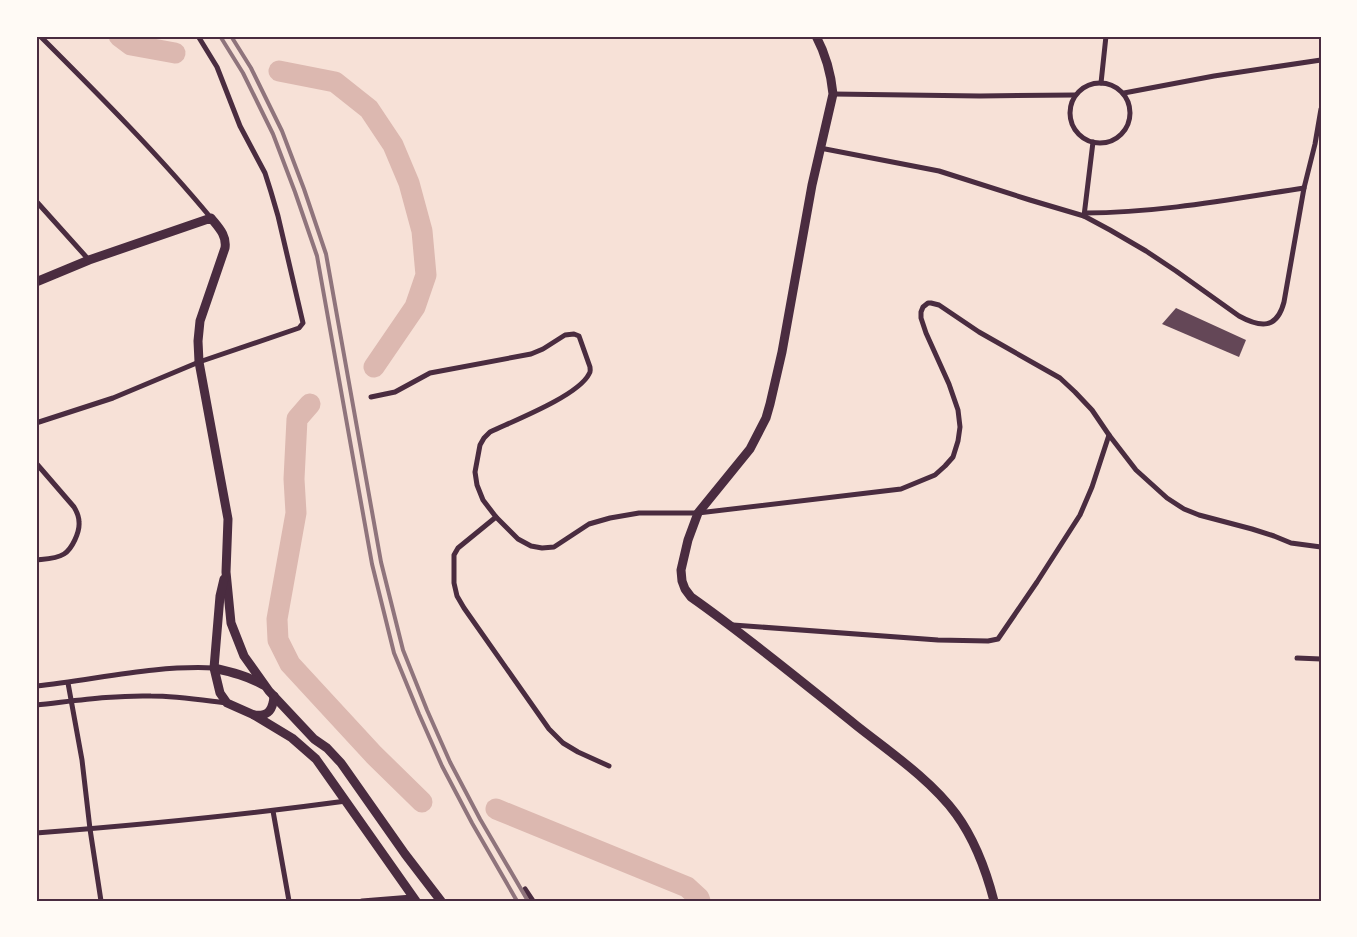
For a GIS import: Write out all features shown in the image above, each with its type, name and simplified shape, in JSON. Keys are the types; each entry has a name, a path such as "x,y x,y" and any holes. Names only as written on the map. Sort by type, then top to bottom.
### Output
{"street":[{"path":"40,36 182,183 223,233 226,243 225,248 200,321 198,342 199,362 228,519 226,572 231,624 244,656 266,686 314,739 327,748 341,763 441,901"},
{"path":"36,423 113,398 199,362 299,328 303,323 278,216 268,183 240,126 216,67 198,36"},
{"path":"816,36 824,52 832,80 833,94 804,224 780,360 766,418 750,449 698,513 688,540 681,570 682,582 691,597 731,625 927,782 956,814 975,845 994,901"},
{"path":"1101,82 1106,36"},
{"path":"1124,93 1214,76 1321,60"},
{"path":"1101,82 1117,87 1124,93 1131,113 1129,124 1123,134 1114,140 1104,143 1084,139 1077,132 1072,124 1071,104 1075,95 1082,88 1101,82"},
{"path":"833,94 1075,95"},
{"path":"1084,214 1146,251 1248,321 1271,324 1283,307 1304,188 1321,109"},
{"path":"1084,214 1093,142"},
{"path":"820,148 939,171 1030,200 1084,214 1174,207 1304,188"},
{"path":"36,201 89,260"},
{"path":"36,282 89,260 211,218"},
{"path":"371,397 395,392 430,373 531,354 565,335 574,334 580,336 590,367 590,372 586,378 573,391 556,401 490,432 480,445 475,472 477,486 483,500 496,516 518,540 531,546 542,548 554,547 590,524 639,513 698,513 901,489 935,475 953,457 958,441 960,427 958,410 950,384 921,318 921,312 926,305 931,303 939,305 1004,346 1060,378 1084,401 1136,470 1166,498 1184,509 1199,515 1252,528 1291,543 1321,548"},
{"path":"731,625 938,640 988,641 998,639 1080,516 1092,487 1109,435"},
{"path":"36,463 74,507 78,514 79,522 79,528 71,547 66,553 57,557 36,560"},
{"path":"496,516 456,551 453,560 454,583 457,596 549,729 563,743 609,766"},
{"path":"226,572 220,596 214,668 220,693 228,703"},
{"path":"1298,658 1321,659"},
{"path":"36,686 68,683 135,672 192,667 214,668 233,672 266,686"},
{"path":"68,683 82,760 90,829 102,901"},
{"path":"254,716 266,714 272,709 274,696"},
{"path":"36,705 116,697 174,697 228,703 254,716 292,738 316,759 414,899"},
{"path":"36,833 273,811 346,801"},
{"path":"273,811 289,901"},
{"path":"525,889 533,901"},
{"path":"362,901 414,899"}],"building":[{"path":"1176,308 1246,340 1239,357 1162,324"}],"waterway":[{"path":"119,36 131,45 175,53"},
{"path":"279,71 335,82 369,109 393,145 409,183 422,231 426,275 415,307 374,367"},
{"path":"310,404 297,419 294,479 296,513 277,619 278,640 290,664 374,755 422,802"},
{"path":"496,809 687,887 700,901"}],"railway":[{"path":"220,36 243,73 273,134 317,256 372,564 394,653 442,766 517,901"},
{"path":"231,36 251,68 282,131 326,254 381,562 403,650 450,762 480,819 528,901"}]}
